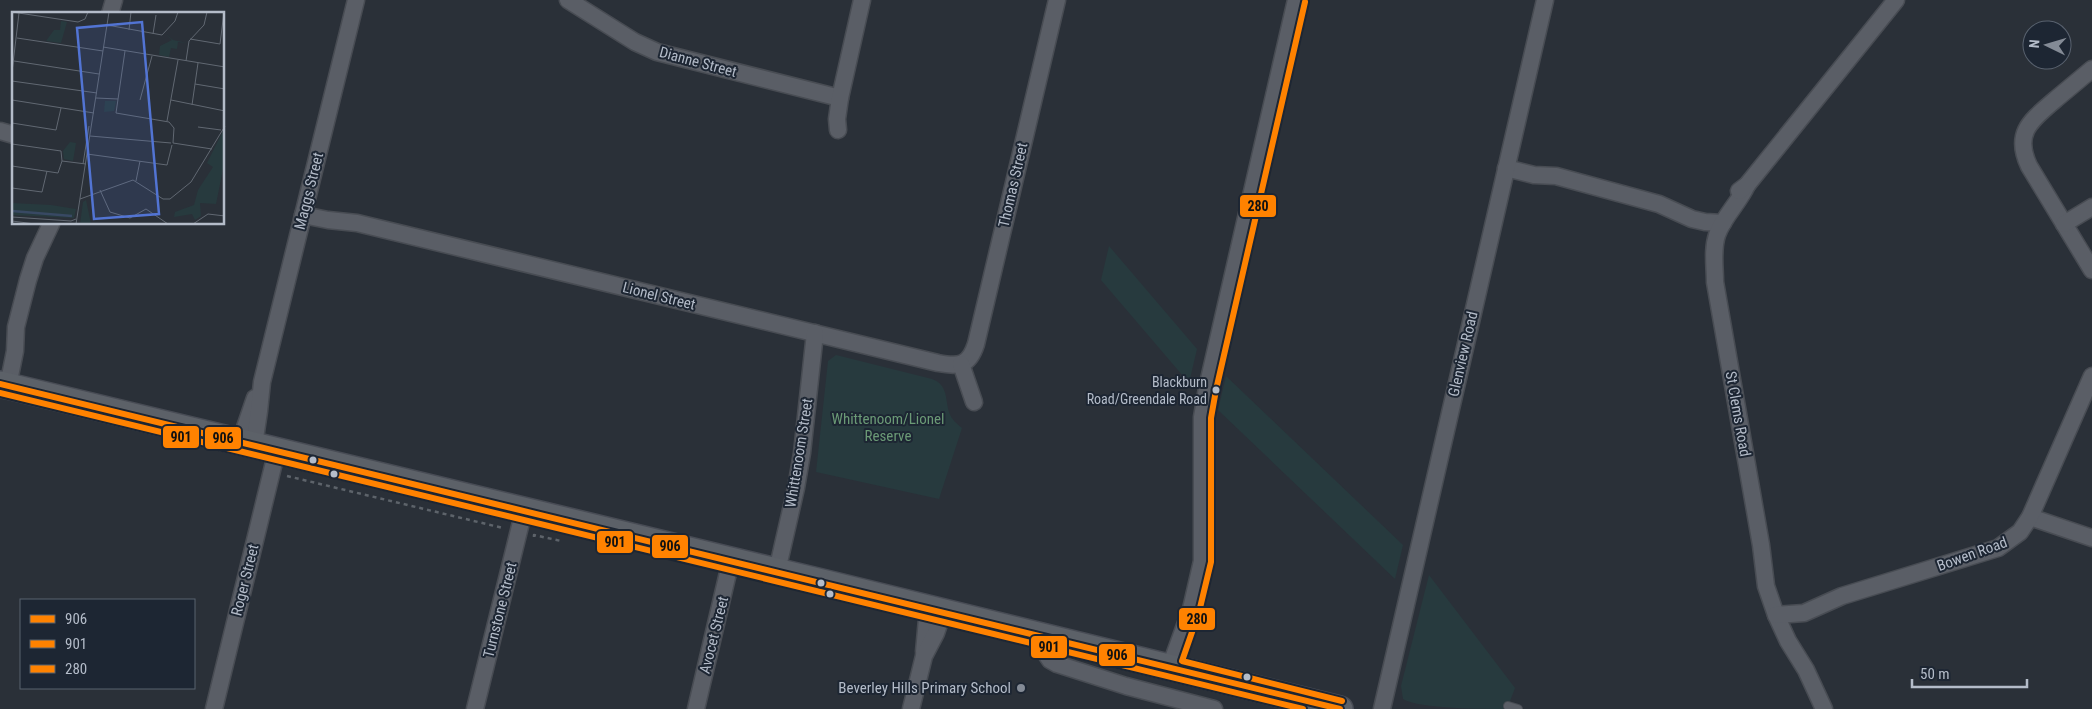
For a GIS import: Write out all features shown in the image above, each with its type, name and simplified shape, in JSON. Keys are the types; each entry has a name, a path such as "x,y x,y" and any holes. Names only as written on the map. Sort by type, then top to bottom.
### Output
{"main road":[{"path":"3,382 257,446 1340,709"}],"street":[{"name":"Maggs Street","path":"257,446 262,382 356,0"},
{"name":"Dianne Street","path":"568,0 640,44 657,52 840,98"},
{"path":"838,130 837,119 840,98 862,0"},
{"name":"Thomas Street","path":"961,364 970,358 976,344 1056,0"},
{"path":"1177,668 1202,561 1201,450 1203,410 1296,0"},
{"name":"Glenview Road","path":"1382,709 1545,0"},
{"name":"St Clems Road","path":"1824,709 1806,670 1788,641 1783,613 1766,586 1761,545 1715,282 1714,247 1717,235 1717,221 1741,199 1747,185 1896,0"},
{"path":"2092,69 2030,122 2022,142 2022,149 2029,166 2092,270"},
{"path":"1507,163 1538,166 1556,176 1659,204 1684,206 1701,210 1717,221"},
{"path":"2064,224 2092,207"},
{"name":"Lionel Street","path":"304,210 328,220 357,223 938,363 961,364"},
{"path":"3,382 15,351 16,328 31,270 51,225"},
{"name":"Whittenoom Street","path":"777,571 796,488 802,452 815,333"},
{"path":"961,364 974,402"},
{"name":"Bowen Road","path":"1783,613 1804,602 1842,596 1998,548 2020,532 2030,517 2092,376"},
{"name":"Roger Street","path":"214,709 257,446"},
{"name":"Turnstone Street","path":"475,709 524,510"},
{"path":"2030,517 2092,538"},
{"name":"Avocet Street","path":"696,709 731,560"},
{"path":"911,709 924,656 936,633 935,610"},
{"path":"1032,633 1050,660 1057,664 1126,686 1214,709"}],"lane":[{"path":"1508,706 1518,709"}],"path":[{"path":"284,485 286,475 504,528"},
{"path":"532,545 534,535 562,542"}],"green space":[{"path":"1109,246 1197,349 1189,383 1101,280"},
{"name":"Whittenoom/Lionel Reserve","path":"836,355 932,379 941,385 945,392 950,415 962,428 939,499 816,472 828,361"},
{"path":"1226,376 1403,545 1395,579 1218,410"},
{"path":"1429,575 1515,688 1507,709 1437,707 1403,699 1401,686"}],"transit line":[{"name":"280","path":"1305,2 1216,390 1211,418 1211,562 1199,612 1182,661 1342,701"},
{"name":"906","path":"0,384 1340,709"},
{"name":"901","path":"0,393 1303,709"}],"place":[{"name":"Blackburn Road/Greendale Road","path":"1216,390"},
{"name":"Beverley Hills Primary School","path":"1021,688"}]}
